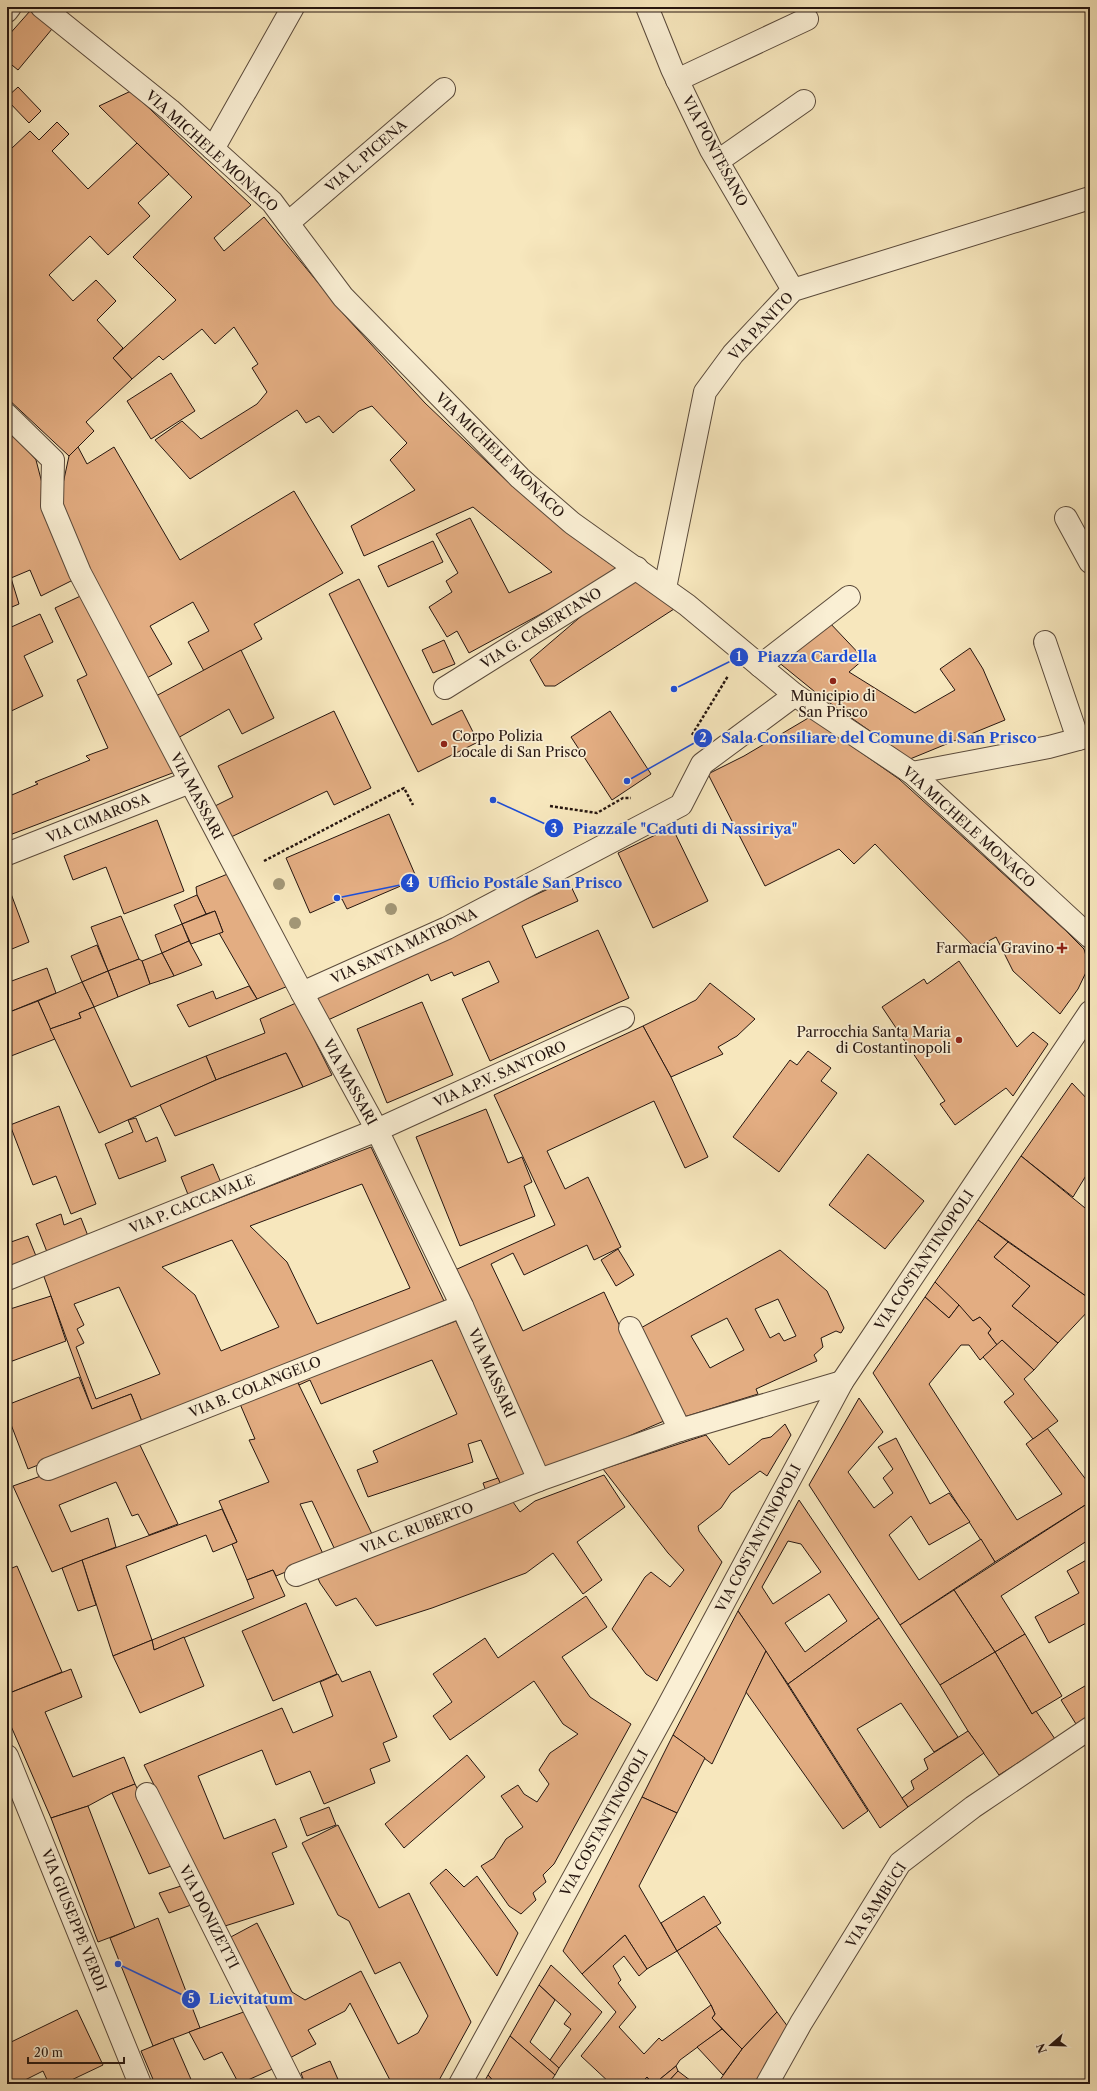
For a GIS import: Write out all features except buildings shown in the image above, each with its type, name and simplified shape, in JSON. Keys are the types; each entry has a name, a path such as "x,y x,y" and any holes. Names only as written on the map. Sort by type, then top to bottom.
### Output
{"street":[{"path":"7,12 10,7"},
{"name":"VIA MICHELE MONACO","path":"42,7 170,110 272,202 343,297 520,478 572,523 665,588 795,696 912,773 1090,937"},
{"path":"213,149 293,7"},
{"name":"VIA PONTESANO","path":"647,7 677,80 718,161 793,290"},
{"path":"677,80 807,19"},
{"name":"VIA L. PICENA","path":"288,223 444,89"},
{"path":"718,161 804,101"},
{"name":"VIA PANITO","path":"665,588 705,392 733,354 793,290 1090,198"},
{"name":"VIA MASSARI","path":"7,415 53,460 52,506 80,573 238,874 377,1130 462,1306 539,1480"},
{"path":"1066,518 1090,562"},
{"name":"VIA G. CASERTANO","path":"445,688 637,568"},
{"path":"751,659 849,597"},
{"path":"912,773 1049,747 1084,738 1045,642"},
{"name":"VIA SANTA MATRONA","path":"302,993 447,928 680,805 702,764 795,696"},
{"name":"VIA CIMAROSA","path":"7,854 190,782"},
{"name":"VIA COSTANTINOPOLI","path":"460,2084 670,1703 842,1382 1090,1012"},
{"name":"VIA A.P.V. SANTORO","path":"377,1130 624,1018"},
{"name":"VIA P. CACCAVALE","path":"7,1279 377,1130"},
{"name":"VIA B. COLANGELO","path":"48,1469 462,1306"},
{"path":"630,1328 680,1430"},
{"path":"539,1480 680,1430 842,1382"},
{"name":"VIA C. RUBERTO","path":"296,1575 539,1480"},
{"name":"VIA SAMBUCI","path":"767,2084 801,2023 900,1863 973,1808 1090,1728"},
{"name":"VIA GIUSEPPE VERDI","path":"7,1756 140,2084"},
{"name":"VIA DONIZETTI","path":"147,1794 292,2084"}],"path":[{"path":"689,739 751,659"},
{"path":"238,874 404,788 413,805"},
{"path":"550,806 597,813 623,798 635,798"}],"place":[{"name":"Municipio di San Prisco","path":"833,681"},
{"name":"Piazza Cardella","path":"674,689"},
{"name":"Corpo Polizia Locale di San Prisco","path":"444,744"},
{"name":"Sala Consiliare del Comune di San Prisco","path":"627,781"},
{"name":"Piazzale \"Caduti di Nassiriya\"","path":"493,800"},
{"name":"Ufficio Postale San Prisco","path":"337,898"},
{"name":"Farmacia Gravino","path":"1062,948"},
{"name":"Parrocchia Santa Maria di Costantinopoli","path":"959,1040"},
{"name":"Lievitatum","path":"118,1964"}]}
